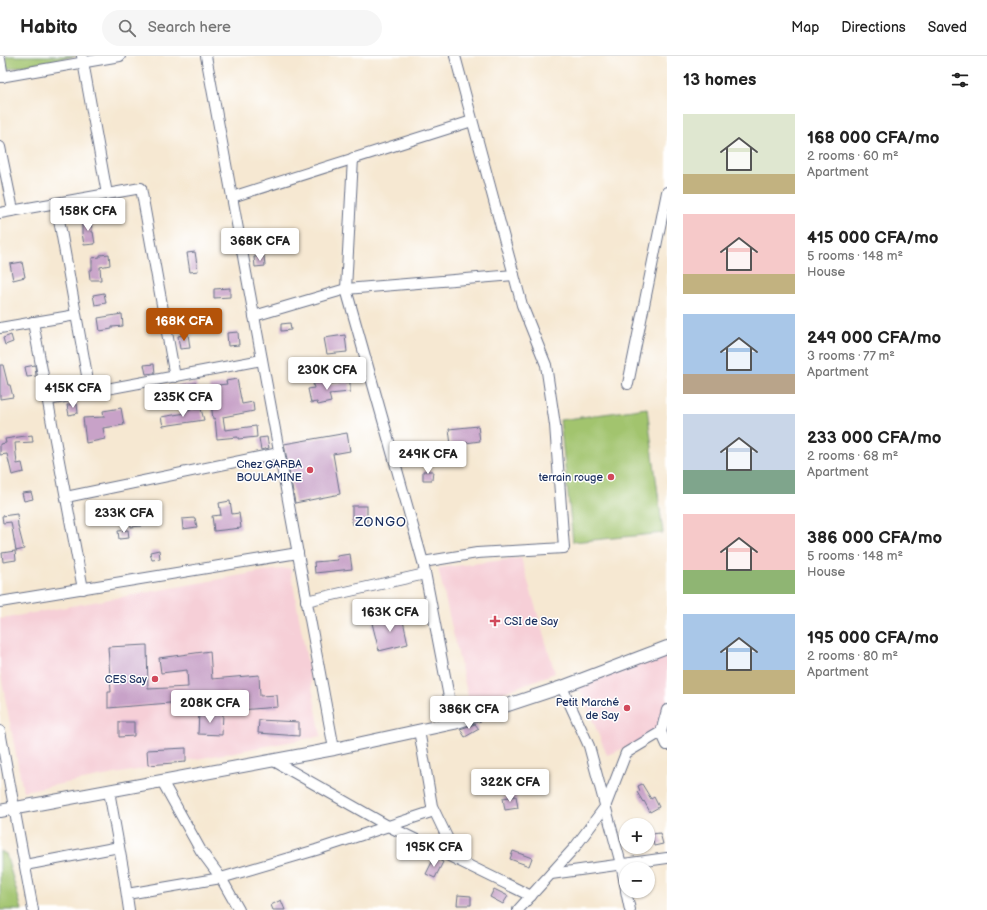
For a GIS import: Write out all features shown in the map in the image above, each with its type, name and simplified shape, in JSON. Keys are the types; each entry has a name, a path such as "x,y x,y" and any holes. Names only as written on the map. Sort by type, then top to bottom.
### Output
{"street":[{"path":"0,59 2,77 82,59 120,56"},
{"path":"206,56 334,749"},
{"path":"423,562 477,553 564,548 555,425 546,365 522,305 455,56"},
{"path":"82,59 107,194"},
{"path":"232,197 472,120"},
{"path":"0,147 13,210"},
{"path":"353,158 346,289 423,562 454,723"},
{"path":"0,213 140,188 175,377"},
{"path":"628,384 667,192"},
{"path":"56,203 90,392"},
{"path":"254,316 346,289 514,275"},
{"path":"0,328 76,315"},
{"path":"33,322 83,589"},
{"path":"48,400 262,360"},
{"path":"66,497 279,453"},
{"path":"0,602 298,553"},
{"path":"306,601 425,574"},
{"path":"0,811 334,749 454,723 562,687 667,646"},
{"path":"562,687 589,746 620,862"},
{"path":"667,710 661,732 667,745"},
{"path":"419,730 432,806 458,860"},
{"path":"0,731 33,910"},
{"path":"518,910 575,847 605,807 626,753 661,732"},
{"path":"272,760 388,826 531,896"},
{"path":"162,781 201,851 221,878 239,910"},
{"path":"109,790 129,910"},
{"path":"127,894 221,878 316,850 434,811"},
{"path":"25,865 119,847"},
{"path":"636,862 667,858"},
{"path":"551,874 619,864"},
{"path":"628,898 630,910"}],"shaded area":[{"name":"CSI de Say","path":"521,558 555,673 470,705 438,568"},
{"path":"290,568 321,736 23,791 0,671 0,619 259,572"},
{"name":"Petit Marché de Say","path":"667,651 667,731 607,755 578,685"}],"green space":[{"path":"6,56 76,56 7,69"},
{"name":"terrain rouge","path":"647,408 663,533 573,542 560,420"},
{"path":"0,851 6,854 22,910 0,910"}],"building":[{"path":"82,219 91,219 95,244 84,245"},
{"path":"195,252 198,271 190,272 187,253"},
{"path":"109,254 110,265 100,267 101,280 90,280 89,270 92,270 92,258"},
{"path":"264,256 265,266 255,267 254,257"},
{"path":"22,262 25,277 13,280 10,264"},
{"path":"230,288 230,297 214,298 214,289"},
{"path":"104,293 106,303 95,305 93,295"},
{"path":"122,314 123,326 112,327 112,329 100,331 98,318"},
{"path":"290,323 291,330 281,331 281,324"},
{"path":"238,332 239,345 228,346 227,333"},
{"path":"188,334 190,348 180,349 178,336"},
{"path":"11,335 13,342 5,345 3,338"},
{"path":"345,335 347,352 327,354 324,338"},
{"path":"154,364 155,373 146,374 144,365"},
{"path":"0,365 3,365 13,397 0,399"},
{"path":"35,365 36,376 27,377 25,367"},
{"path":"237,379 242,404 253,402 254,411 223,417 225,430 256,426 257,437 217,439 209,386 227,384 226,381"},
{"path":"327,381 327,384 350,382 350,392 329,394 331,402 318,405 317,402 311,403 308,389 314,388 313,384"},
{"path":"196,383 198,395 187,397 187,395 175,396 174,386"},
{"path":"77,404 78,413 69,415 67,405"},
{"path":"121,408 124,425 103,428 105,439 86,443 83,418 104,417 103,411"},
{"path":"201,409 204,420 163,426 161,417 186,413 186,410"},
{"path":"478,426 480,441 451,445 449,429"},
{"name":"Chez GARBA BOULAMINE","path":"347,433 350,451 333,454 340,494 295,503 284,444"},
{"path":"32,435 33,442 15,443 17,464 22,463 24,472 12,475 7,454 0,455 0,444 6,443 5,439"},
{"path":"267,437 269,448 261,450 259,438"},
{"path":"423,471 433,471 432,480 423,480"},
{"path":"31,492 33,499 24,501 22,493"},
{"path":"230,501 232,514 239,513 241,528 214,531 212,516 221,515 219,503"},
{"path":"352,506 367,506 367,524 352,524"},
{"path":"17,514 18,526 24,549 16,551 11,522 3,523 2,516"},
{"path":"139,516 141,526 131,527 130,518"},
{"path":"195,518 197,527 183,529 182,519"},
{"path":"128,530 129,538 119,539 118,531"},
{"path":"159,550 160,559 152,560 150,552"},
{"path":"15,551 16,560 3,562 2,553"},
{"path":"350,554 352,569 315,573 314,562 338,560 337,556"},
{"path":"402,616 408,644 379,651 372,623"},
{"path":"147,645 148,689 188,687 187,670 161,673 159,658 210,651 212,679 259,675 260,696 277,695 278,707 240,710 239,693 182,695 182,702 108,708 108,692 111,692 108,647"},
{"path":"199,712 223,713 222,735 198,734"},
{"path":"259,720 299,722 299,736 258,733"},
{"path":"119,722 134,722 134,736 119,737"},
{"path":"475,724 479,729 465,737 460,729"},
{"path":"186,748 186,762 148,765 147,750"},
{"path":"642,784 651,799 654,797 659,807 650,812 637,792 640,791 638,786"},
{"path":"516,796 518,808 505,810 503,798"},
{"path":"660,833 663,844 655,846 655,834"},
{"path":"513,851 532,858 529,866 510,859"},
{"path":"434,858 443,862 435,878 426,874"},
{"path":"494,889 508,896 503,904 490,897"},
{"path":"458,895 471,896 471,905 457,905"},
{"path":"281,900 285,910 273,910 271,905"}],"place":[{"name":"Chez GARBA BOULAMINE","path":"310,470"},
{"name":"terrain rouge","path":"611,477"},
{"name":"CSI de Say","path":"495,621"},
{"name":"CES Say","path":"155,679"},
{"name":"Petit Marché de Say","path":"627,708"}],"district":[{"name":"ZONGO","path":"381,521"}]}
